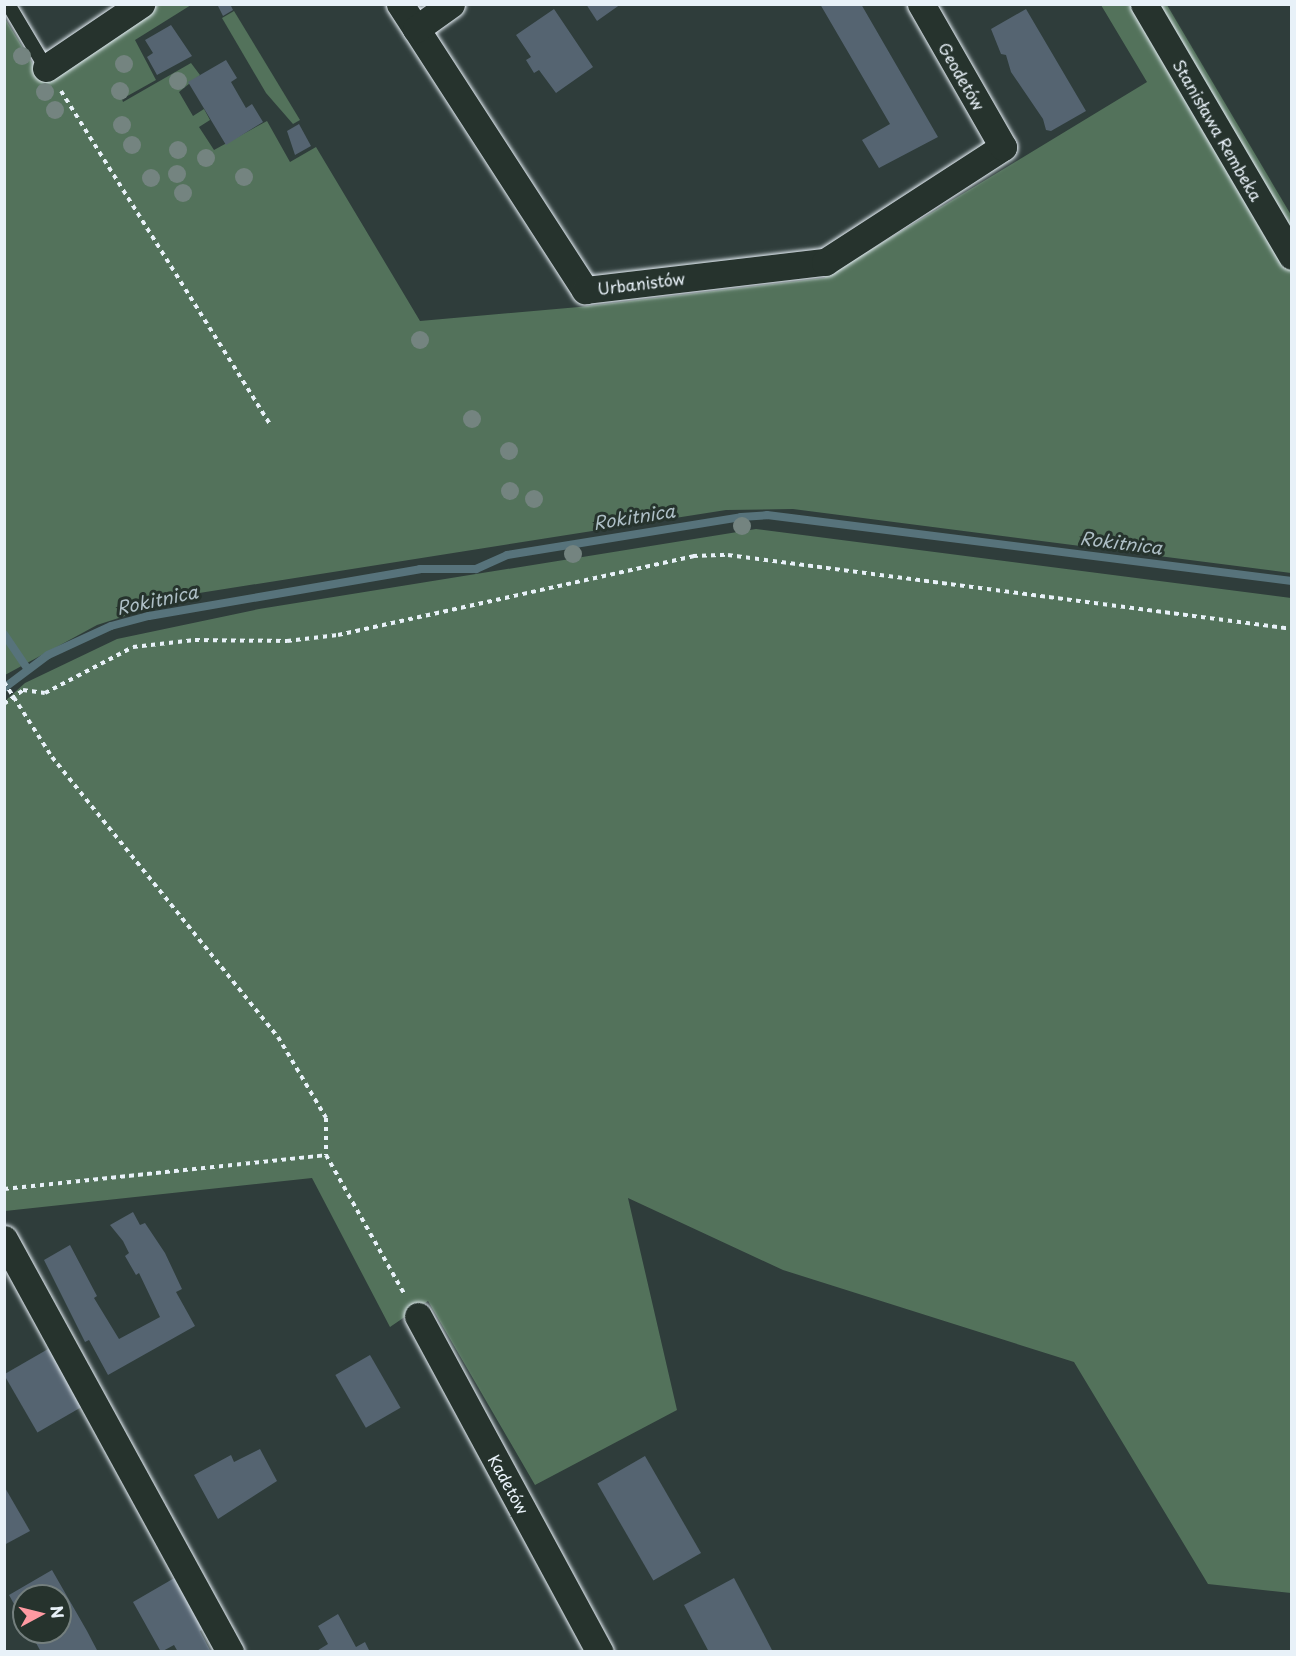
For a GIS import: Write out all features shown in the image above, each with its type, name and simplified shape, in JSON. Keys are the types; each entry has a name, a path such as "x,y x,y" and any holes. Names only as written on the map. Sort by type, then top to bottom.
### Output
{"street":[{"path":"46,68 141,4"},
{"name":"Urbanistów","path":"400,4 585,290 825,262 1003,147"},
{"path":"416,29 451,4"},
{"name":"Geodetów","path":"921,4 1003,147"},
{"name":"Stanisława Rembeka","path":"1144,4 1292,256"},
{"path":"4,1239 230,1652"},
{"name":"Kadetów","path":"418,1316 600,1652"}],"lane":[{"path":"8,4 46,68"}],"path":[{"path":"46,68 137,207 269,423"},
{"path":"4,704 14,694 23,690 45,693 133,647 195,640 287,641 338,635 693,556 728,555 1292,629"},
{"path":"4,682 14,694 52,757 278,1037 326,1118 326,1155 418,1316"},
{"path":"4,1189 326,1155"}],"green space":[{"path":"158,5 191,5 135,40 156,80 122,99 123,102 191,63 200,75 179,92 193,116 204,109 210,120 199,127 214,150 267,121 290,162 316,147 420,321 579,307 824,278 1147,82 1101,5 1134,5 1291,269 1291,573 793,509 726,510 193,594 97,625 5,675 4,17 44,82"},
{"path":"1156,5 1167,5 1291,215 1291,237"},
{"path":"234,11 300,120 293,124 266,93 222,18"},
{"path":"756,529 1291,598 1291,1593 1208,1584 1074,1362 783,1270 628,1198 677,1410 535,1485 428,1301 390,1327 312,1178 5,1211 5,701 25,683 117,639 259,609"}],"building":[{"path":"217,4 230,4 233,10 223,16"},
{"path":"586,4 621,4 597,21"},
{"path":"820,4 861,4 938,137 879,168 862,140 890,124"},
{"path":"554,9 593,67 556,93 539,70 534,73 526,60 531,57 516,35"},
{"path":"1026,9 1086,111 1051,131 1046,130 1043,119 1011,72 1006,55 1001,54 991,29"},
{"path":"171,25 192,56 157,75 147,57 153,53 145,40"},
{"path":"226,60 237,78 231,82 246,108 252,104 263,122 226,145 188,82"},
{"path":"299,124 311,146 295,155 287,131"},
{"path":"133,1212 140,1225 145,1223 165,1253 182,1289 176,1292 195,1326 108,1375 89,1340 85,1342 44,1260 70,1245 97,1296 94,1298 119,1339 160,1317 139,1273 136,1275 125,1256 129,1253 123,1241 110,1225"},
{"path":"55,1345 88,1403 37,1433 4,1374"},
{"path":"370,1355 400,1408 366,1428 335,1375"},
{"path":"260,1449 277,1481 218,1519 194,1475 231,1455 234,1462"},
{"path":"645,1456 701,1553 653,1580 597,1484"},
{"path":"4,1486 30,1531 4,1545"},
{"path":"52,1570 60,1584 28,1584"},
{"path":"183,1573 212,1624 200,1631 211,1652 178,1652 174,1645 161,1652 133,1602"},
{"path":"734,1578 773,1652 709,1652 684,1605"},
{"path":"72,1605 98,1652 41,1652 37,1644 72,1644"},
{"path":"338,1614 356,1647 365,1642 370,1652 315,1652 328,1644 318,1626"}],"waterway":[{"name":"Rokitnica","path":"4,688 48,655 111,626 149,616 420,569 476,569 507,555 741,517 767,515 1292,581"},
{"path":"4,634 27,668"}]}
